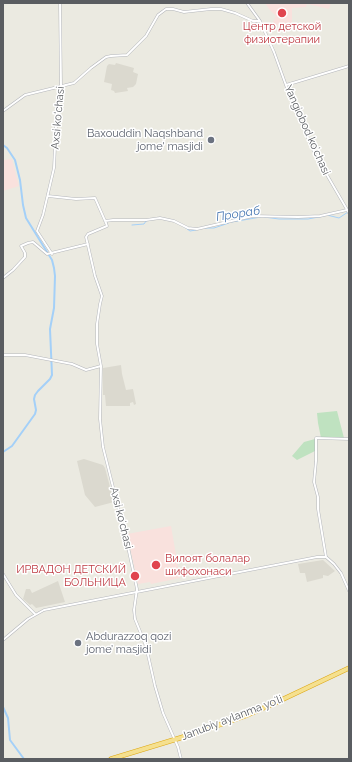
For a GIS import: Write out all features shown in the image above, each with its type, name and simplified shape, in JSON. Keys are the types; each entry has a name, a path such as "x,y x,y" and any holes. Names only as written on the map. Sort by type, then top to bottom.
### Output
{"highway":[{"name":"Janubiy aylanma yoʻli","path":"119,759 230,724 275,706 349,669"},
{"name":"Janubiy aylanma yoʻli","path":"111,759 175,741"}],"street":[{"name":"Axsi ko'chasi","path":"51,254 37,231 48,196 54,168 57,105 61,87 60,3"},
{"name":"Yangiobod koʻchasi","path":"246,3 260,21 278,59 292,102 316,156 349,213"},
{"path":"3,111 25,95 74,83 90,68 106,57 126,56 131,53 146,36 158,15 169,8 184,12 221,9 253,21 260,21"},
{"path":"286,85 349,66"},
{"path":"3,278 13,270 24,257 25,253 21,247 22,245 34,242 44,253 51,254 88,244 86,235 107,226 95,198 76,199 48,196"},
{"path":"106,221 146,220 160,218 174,221 188,228 197,229 253,216 320,216 347,210"},
{"name":"Axsi koʻchasi","path":"88,244 95,276 102,296 97,322 97,344 101,366 100,419 103,447 131,561 136,592 134,610 135,619 146,646 163,713 181,759"},
{"path":"3,355 25,355 72,364 86,370 101,366"},
{"path":"349,439 316,438 314,484 318,497 318,509 326,557 341,572 349,591"},
{"path":"3,640 35,614 44,610 317,557 326,557"},
{"path":"3,574 11,589 35,614"}],"shaded area":[{"name":"Центр детской физиотерапии","path":"265,3 331,3 329,9 307,4 306,7 292,8 292,24 275,25 273,22 276,16"},
{"path":"116,63 134,68 133,72 138,74 136,84 133,87 127,88 128,91 115,93 111,90 112,84 104,82 107,66 109,64 115,65"},
{"path":"12,159 19,186 3,191 3,160"},
{"path":"121,365 126,390 133,389 136,404 134,405 133,402 130,403 130,406 106,406 105,395 103,395 103,368"},
{"path":"84,459 103,465 114,502 95,507 85,495 77,461"},
{"name":"Вилоят болалар шифохонаси","path":"171,526 180,578 151,584 150,582 138,584 127,534"},
{"path":"323,560 335,571 328,576 323,575 323,578 307,582 305,573 300,573 298,564"},
{"path":"58,581 65,602 36,608 23,599 26,589 30,589 32,593"}],"green space":[{"path":"337,411 344,438 321,438 317,413"},
{"path":"315,439 315,451 297,460 292,456 304,442"}],"waterway":[{"path":"3,145 7,148 15,160 26,218 52,260 55,276 54,308 50,329 52,375 35,395 35,414 12,446 3,452"},
{"name":"Прораб","path":"327,215 339,218 348,212"},
{"name":"Прораб","path":"264,217 279,219 308,219 324,216"},
{"name":"Прораб","path":"232,222 261,217"},
{"name":"Прораб","path":"132,225 144,224 146,221 150,220"},
{"name":"Прораб","path":"205,228 214,228 229,223"},
{"name":"Прораб","path":"183,226 190,231 196,230"},
{"path":"3,707 8,718 10,740 24,759"}],"place":[{"name":"Центр детской физиотерапии","path":"282,13"},
{"name":"Baxouddin Naqshband jome' masjidi","path":"211,140"},
{"name":"Вилоят болалар шифохонаси","path":"156,565"},
{"name":"ИРВАДОН ДЕТСКИЙ БОЛЬНИЦА","path":"135,576"},
{"name":"Abdurazzoq qozi jome’ masjidi","path":"78,643"}]}
